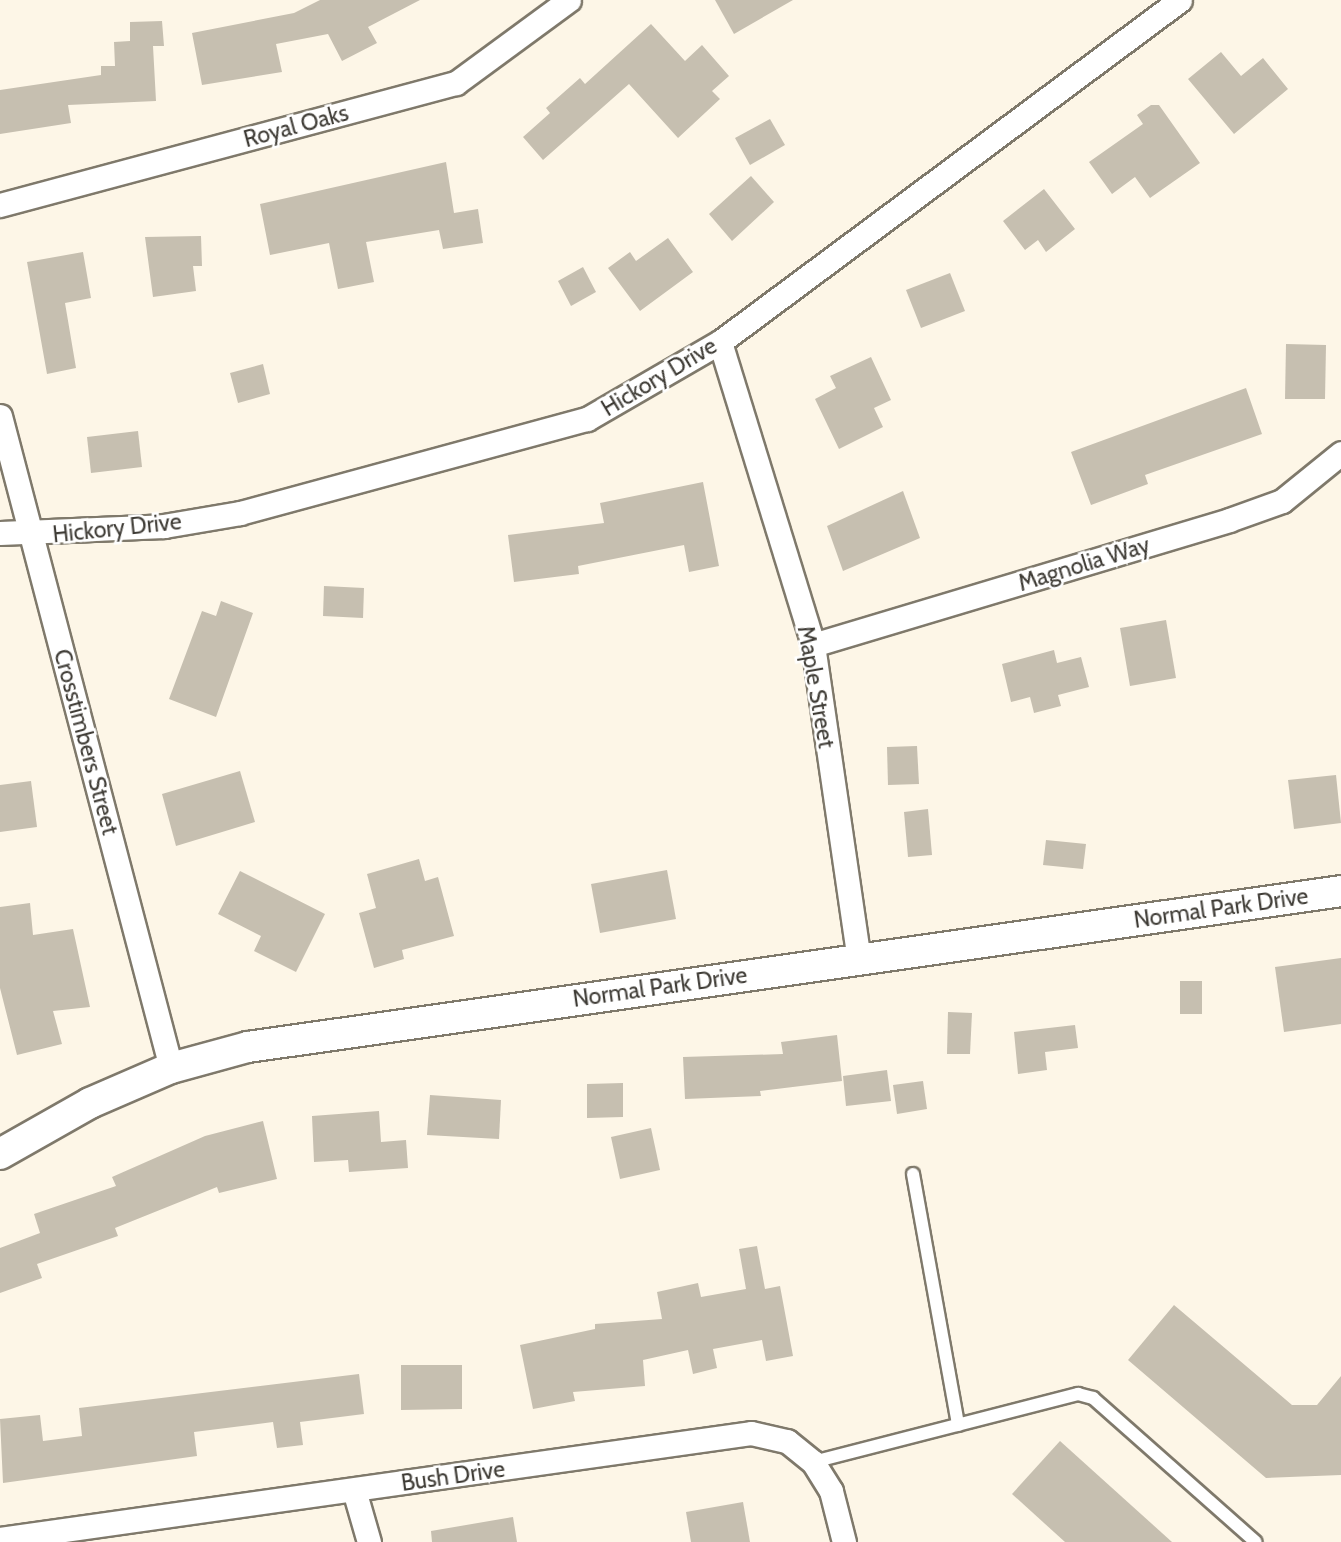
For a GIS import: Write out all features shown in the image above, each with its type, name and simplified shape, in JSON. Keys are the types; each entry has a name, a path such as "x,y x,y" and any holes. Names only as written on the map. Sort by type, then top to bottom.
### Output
{"street":[{"name":"Royal Oaks","path":"0,205 456,83 569,0"},
{"name":"Hickory Drive","path":"0,533 33,536 240,513 521,439 623,401 720,342 1180,0"},
{"name":"Maple Street","path":"720,342 813,645 859,959"},
{"name":"Crosstimbers Street","path":"0,416 171,1068"},
{"name":"Magnolia Way","path":"813,645 1282,501 1341,453"},
{"name":"Normal Park Drive","path":"0,1154 90,1103 171,1068 248,1047 1341,891"},
{"name":"Bush Drive","path":"0,1539 751,1433 788,1441 813,1462 831,1491 844,1542"},
{"path":"354,1490 369,1542"}],"lane":[{"path":"913,1174 958,1425"},
{"path":"813,1462 1078,1394 1093,1398 1238,1535 1256,1542"}],"building":[{"path":"320,0 420,0 368,27 377,43 342,61 328,34 276,44 282,72 202,85 192,33 294,13"},
{"path":"715,0 793,0 734,34"},
{"path":"162,21 164,46 153,46 156,101 68,105 71,123 0,134 0,90 101,75 101,66 115,66 114,42 130,41 130,22"},
{"path":"651,24 685,61 702,45 729,76 712,91 720,99 678,138 629,84 543,160 523,137 550,113 546,108 580,78 585,84"},
{"path":"1221,52 1241,76 1263,58 1288,89 1234,134 1188,79"},
{"path":"1151,105 1159,105 1200,163 1150,198 1135,177 1112,194 1089,162 1143,124 1137,115"},
{"path":"770,119 785,145 750,165 735,138"},
{"path":"446,162 454,213 478,209 483,243 443,249 439,230 366,242 374,282 338,289 329,243 270,255 260,204"},
{"path":"751,176 774,202 732,241 709,214"},
{"path":"1044,189 1075,229 1046,252 1038,240 1025,250 1003,221"},
{"path":"201,236 202,266 193,266 196,291 153,297 145,237"},
{"path":"668,238 693,272 640,311 608,268 630,252 636,261"},
{"path":"83,252 91,298 65,303 76,368 47,374 27,262"},
{"path":"583,267 596,292 571,306 558,281"},
{"path":"950,273 965,311 921,328 906,290"},
{"path":"1286,344 1326,345 1325,399 1285,399"},
{"path":"871,357 891,400 874,408 883,427 839,449 815,399 836,388 830,376"},
{"path":"263,364 270,394 238,403 230,373"},
{"path":"1246,388 1262,434 1145,475 1148,484 1091,505 1071,452"},
{"path":"138,431 142,467 91,473 87,437"},
{"path":"703,482 719,566 689,572 684,545 578,566 579,574 514,582 508,535 604,523 600,503"},
{"path":"903,491 920,538 843,571 827,526"},
{"path":"324,586 364,588 363,618 323,616"},
{"path":"221,601 253,613 216,717 169,699 202,611 216,616"},
{"path":"1166,620 1176,678 1130,686 1120,628"},
{"path":"1054,650 1057,663 1081,657 1089,687 1058,695 1061,706 1034,713 1030,697 1011,702 1002,664"},
{"path":"917,746 919,784 888,785 887,747"},
{"path":"240,771 255,822 176,846 162,794"},
{"path":"1336,775 1341,823 1294,829 1288,780"},
{"path":"31,781 37,827 0,832 0,785"},
{"path":"928,809 932,855 908,857 904,812"},
{"path":"1046,840 1086,844 1083,869 1043,865"},
{"path":"419,859 425,881 438,877 454,936 402,950 404,959 374,968 359,913 376,908 367,874"},
{"path":"667,870 676,919 600,933 591,884"},
{"path":"240,871 325,914 296,972 254,951 261,936 218,914"},
{"path":"30,903 33,935 73,929 90,1007 53,1011 62,1044 17,1055 0,988 0,907"},
{"path":"1341,958 1341,1024 1284,1032 1275,967"},
{"path":"1180,981 1202,981 1202,1014 1180,1014"},
{"path":"948,1012 972,1013 970,1054 947,1054"},
{"path":"1075,1025 1078,1048 1045,1052 1047,1070 1018,1074 1014,1032"},
{"path":"837,1035 842,1081 760,1091 761,1096 685,1099 683,1057 783,1054 781,1042"},
{"path":"887,1070 891,1101 846,1106 843,1076"},
{"path":"923,1081 927,1109 897,1114 893,1085"},
{"path":"623,1083 623,1117 587,1118 587,1084"},
{"path":"430,1095 501,1100 499,1139 427,1135"},
{"path":"379,1111 381,1142 406,1140 408,1168 349,1172 348,1160 314,1162 312,1116"},
{"path":"263,1121 277,1179 219,1193 217,1187 115,1228 118,1236 37,1264 42,1278 0,1293 0,1248 40,1233 34,1214 116,1186 112,1177 205,1136"},
{"path":"651,1128 660,1170 620,1179 611,1137"},
{"path":"757,1246 765,1289 780,1286 793,1356 766,1361 762,1340 713,1349 717,1368 693,1374 688,1350 643,1360 645,1386 573,1392 575,1401 533,1409 520,1345 595,1329 595,1324 662,1319 657,1292 698,1283 701,1297 746,1289 739,1249"},
{"path":"1174,1305 1292,1405 1317,1405 1341,1376 1341,1475 1266,1478 1128,1360"},
{"path":"401,1365 462,1365 462,1409 401,1410"},
{"path":"359,1374 364,1414 300,1422 303,1445 277,1448 273,1422 194,1432 197,1456 3,1483 0,1419 40,1415 43,1441 82,1436 79,1408"},
{"path":"1060,1441 1172,1542 1065,1542 1012,1494"},
{"path":"743,1502 750,1542 691,1542 686,1512"},
{"path":"513,1517 517,1542 432,1542 431,1531"}]}
